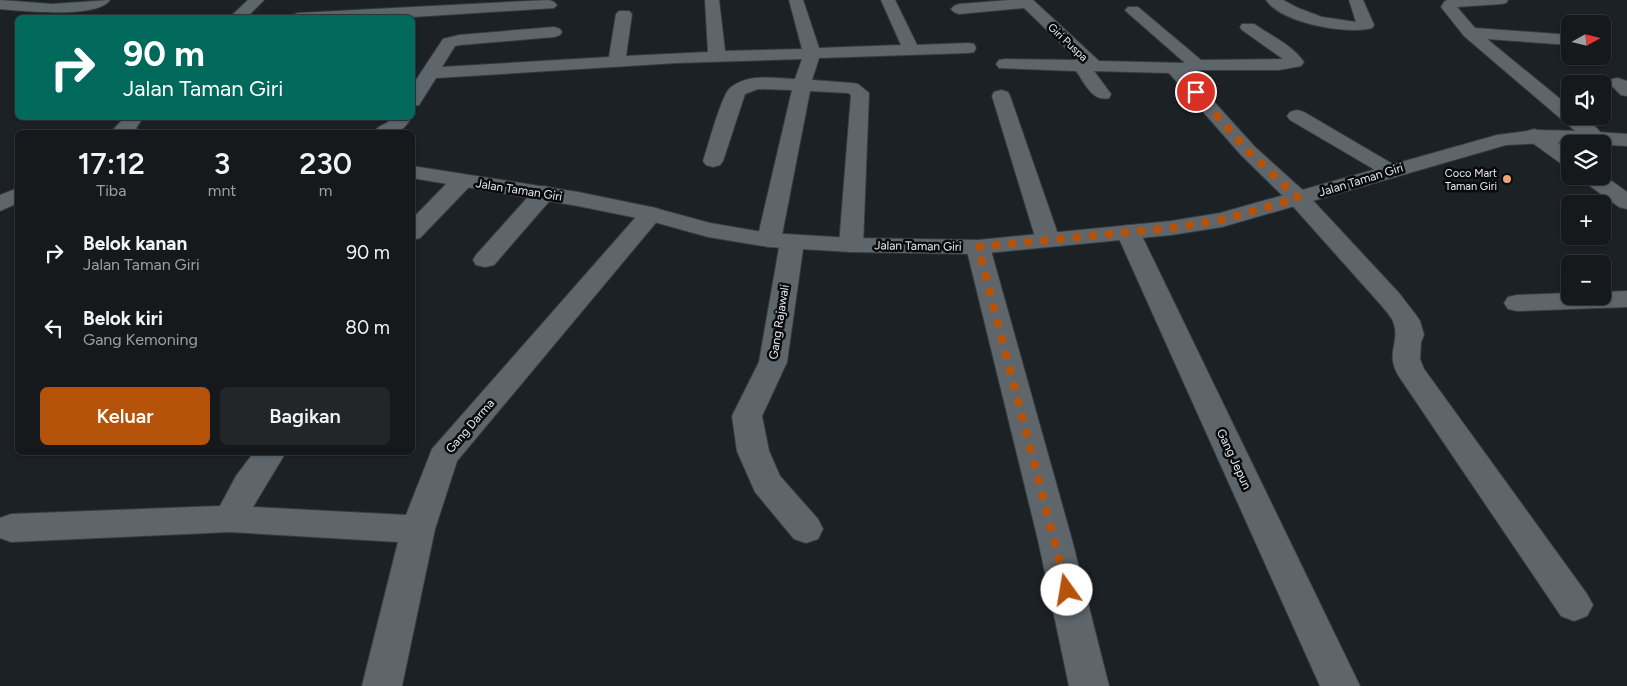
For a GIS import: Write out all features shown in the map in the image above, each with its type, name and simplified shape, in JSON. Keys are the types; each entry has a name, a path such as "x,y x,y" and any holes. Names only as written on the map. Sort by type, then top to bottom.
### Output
{"street":[{"path":"0,4 58,10 84,7 103,0"},
{"path":"240,15 257,0"},
{"path":"712,0 717,57"},
{"path":"796,0 812,54"},
{"path":"888,0 911,49"},
{"path":"1273,0 1284,8 1304,16 1348,26 1366,25 1356,0"},
{"path":"1500,0 1453,3 1449,5 1470,33 1592,135"},
{"name":"Giri Puspa","path":"959,9 1026,2 1087,66 1175,69 1194,68 1196,65 1279,65 1295,62 1286,53 1248,28"},
{"path":"356,15 549,5"},
{"path":"1133,10 1196,65"},
{"path":"617,62 624,14"},
{"path":"415,96 452,41 554,32"},
{"path":"1470,33 1561,39"},
{"path":"430,73 717,57 968,48"},
{"name":"Gang Rajawali","path":"806,529 767,483 754,451 747,416 773,362 780,241 802,84 812,54"},
{"path":"1005,64 1087,66 1102,94"},
{"path":"1175,69 1248,151 1298,198 1390,299 1407,321 1410,335 1407,342 1406,359 1410,371 1574,605"},
{"path":"714,160 735,93 741,88 756,83 852,88 860,93 851,245"},
{"path":"1001,96 1048,240"},
{"path":"1297,116 1389,170"},
{"path":"387,130 396,125 400,120"},
{"path":"1534,135 1561,154"},
{"name":"Jalan Taman Giri","path":"415,173 544,193 651,214 708,230 780,241 851,245 978,247 1171,228 1222,220 1389,170 1504,139 1534,135 1561,136"},
{"name":"Jalan Taman Giri","path":"1611,139 1627,140"},
{"path":"415,230 462,181"},
{"path":"1603,185 1627,202"},
{"path":"485,260 544,193"},
{"path":"0,204 15,196"},
{"name":"Gang Darma","path":"382,686 418,528 443,457 651,214"},
{"name":"Gang Jepun","path":"1128,232 1340,686"},
{"path":"978,247 1055,540 1089,686"},
{"path":"1517,303 1627,299"},
{"path":"230,519 248,485 269,455"},
{"path":"12,528 230,519 418,528"}],"place":[{"name":"Coco Mart Taman Giri","path":"1507,179"}],"route":[{"path":"1067,590 978,247 1171,228 1222,220 1298,198 1248,151 1196,92"}]}
